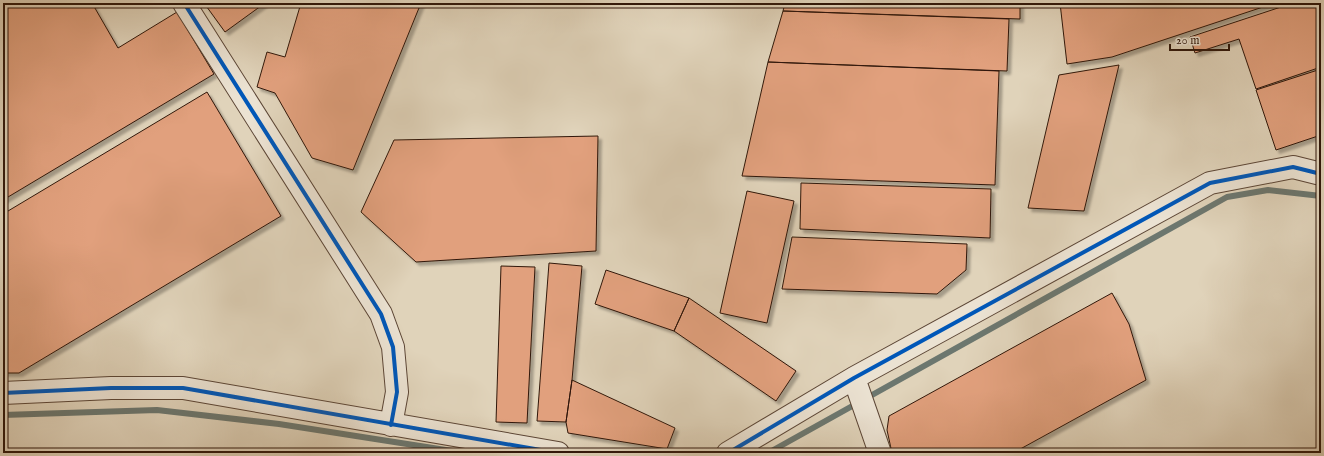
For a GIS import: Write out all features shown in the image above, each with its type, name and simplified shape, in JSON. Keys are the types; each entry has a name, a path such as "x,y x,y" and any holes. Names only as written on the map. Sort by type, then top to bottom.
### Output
{"street":[{"path":"184,3 381,314 393,346 398,392 391,425"},
{"path":"728,453 854,378 1210,183 1293,167 1321,174"},
{"path":"854,378 880,453"},
{"path":"3,393 111,388 183,388 558,453"}],"building":[{"path":"3,3 92,3 118,48 177,12 214,74 3,200"},
{"path":"204,3 265,3 225,32"},
{"path":"301,3 421,3 353,170 312,158 275,93 257,87 267,52 285,57"},
{"path":"785,3 1020,3 1020,19 783,11"},
{"path":"1060,3 1275,3 1112,57 1067,64"},
{"path":"1293,3 1321,3 1321,67 1256,89 1239,39 1195,53 1190,37"},
{"path":"783,11 1009,19 1007,71 768,62"},
{"path":"768,62 999,71 995,185 742,176"},
{"path":"1119,65 1084,211 1028,208 1059,75"},
{"path":"1321,69 1321,135 1276,150 1256,90"},
{"path":"207,92 281,216 19,373 3,373 3,214"},
{"path":"598,136 596,251 416,262 361,212 394,140"},
{"path":"801,183 991,189 990,238 800,229"},
{"path":"747,191 794,201 767,323 720,313"},
{"path":"792,237 967,244 966,270 937,294 782,289"},
{"path":"549,263 582,266 572,380 566,422 537,421"},
{"path":"501,266 535,267 527,423 496,422"},
{"path":"606,270 689,298 674,331 595,304"},
{"path":"1112,293 1129,324 1146,380 1013,453 892,453 887,430 889,416"},
{"path":"689,298 796,371 776,401 674,331"},
{"path":"572,380 675,428 667,449 568,433 566,422"}],"waterway":[{"path":"768,453 1227,197 1268,190 1321,196"},
{"path":"3,415 157,410 279,424 465,453"}],"cycle path":[{"path":"184,3 381,314 393,347 397,392 391,425"},
{"path":"728,453 854,378 1210,183 1293,167 1321,174"},
{"path":"3,393 111,388 183,388 558,453"}]}
